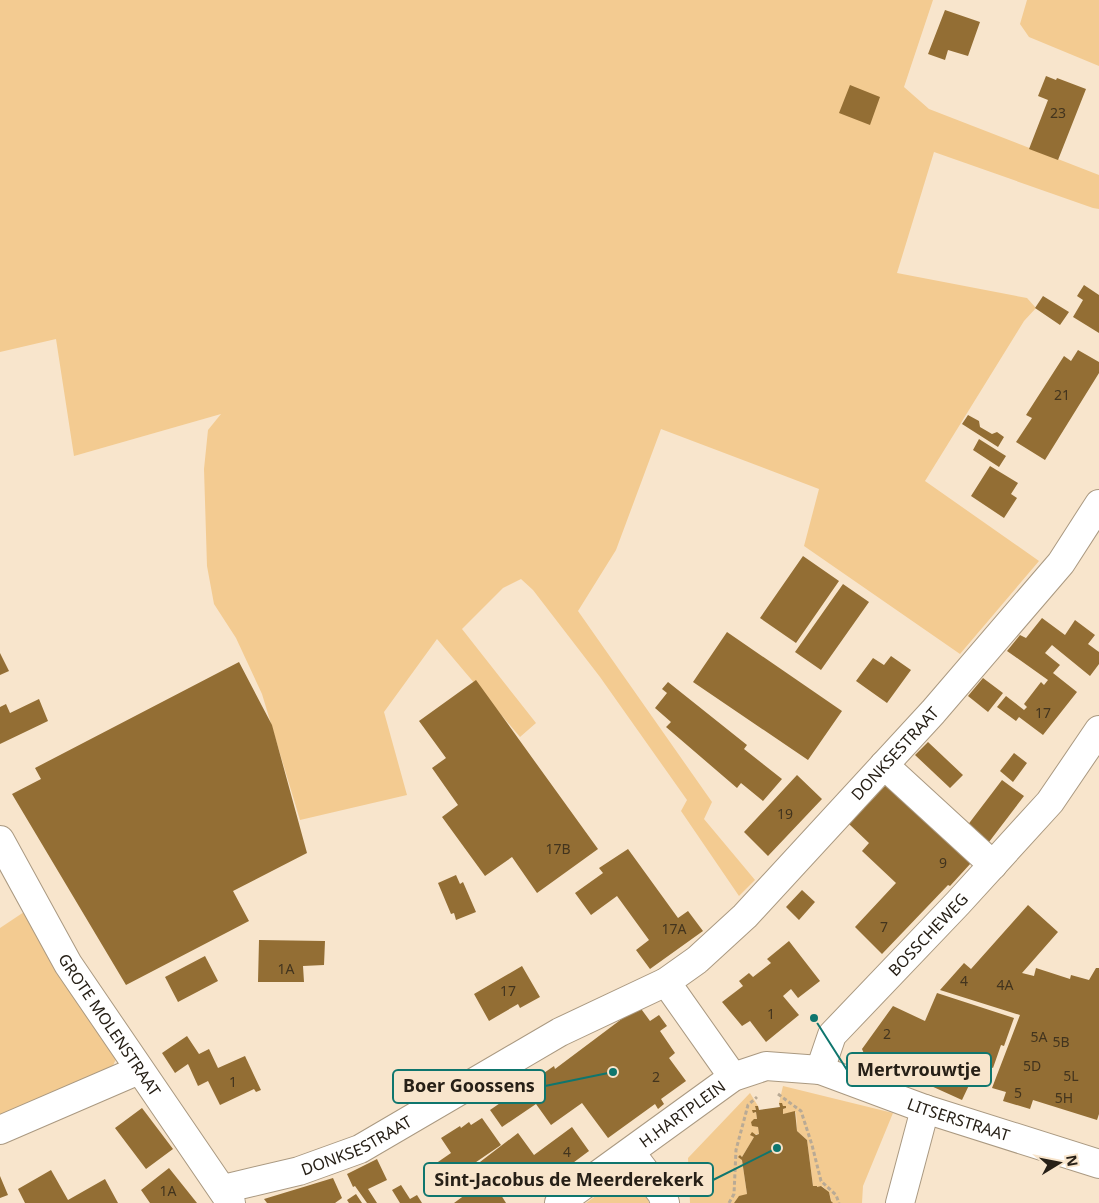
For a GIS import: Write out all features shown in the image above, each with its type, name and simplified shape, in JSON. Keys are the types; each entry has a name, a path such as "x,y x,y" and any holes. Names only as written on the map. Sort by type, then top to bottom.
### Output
{"street":[{"name":"DONKSESTRAAT","path":"227,1196 360,1149 560,1032 666,982 697,960 745,916 933,712 1061,563 1099,504"},
{"name":"BOSSCHEWEG","path":"820,1070 832,1035 958,904 1050,802 1099,730"},
{"path":"884,765 993,865"},
{"name":"GROTE MOLENSTRAAT","path":"0,840 68,964 227,1196"},
{"path":"666,982 733,1077 820,1070"},
{"path":"0,1130 139,1070"},
{"name":"LITSERSTRAAT","path":"820,1070 924,1110 1099,1164"},
{"name":"H.HARTPLEIN","path":"559,1203 631,1153 733,1077"},
{"path":"900,1203 924,1110"},
{"path":"631,1153 662,1194 665,1203"}],"path":[{"path":"729,1203 734,1194 736,1150 748,1105 766,1075 801,1111 821,1181 836,1195 839,1203"}],"shaded area":[{"path":"0,0 933,0 904,87 929,109 1099,175 1099,209 934,152 897,273 1027,298 1036,308 1024,321 925,481 1039,561 960,654 804,546 819,489 661,429 616,550 578,611 712,802 704,819 755,880 739,896 681,811 687,800 600,677 533,590 521,579 503,588 462,629 536,723 520,737 437,639 384,712 407,795 300,820 262,694 236,638 214,604 207,566 204,469 208,430 221,414 74,456 56,339 0,352"},
{"path":"1027,0 1099,0 1099,66 1029,37 1020,24"},
{"path":"27,910 117,1057 109,1074 0,1120 0,928"},
{"path":"783,1086 893,1113 863,1186 862,1203 832,1203 829,1192 822,1186 813,1186 807,1140 797,1131 796,1112 783,1114 783,1109 786,1106 779,1103"},
{"path":"750,1093 758,1106 755,1106 756,1110 753,1110 753,1113 756,1112 757,1119 752,1125 758,1127 759,1134 751,1135 754,1137 742,1157 740,1155 747,1194 734,1203 690,1203 688,1158"},
{"path":"635,1185 645,1192 649,1203 586,1203 607,1188"}],"building":[{"path":"945,10 980,22 968,56 948,50 945,60 928,54"},
{"path":"1046,76 1086,89 1058,160 1029,149 1048,100 1038,96"},
{"path":"850,85 880,97 870,125 839,113"},
{"path":"1084,285 1099,295 1099,333 1073,317 1083,300 1077,296"},
{"path":"1043,296 1069,312 1060,325 1035,308"},
{"path":"1078,350 1099,362 1099,373 1045,460 1016,442 1032,418 1026,415 1064,356 1071,361"},
{"path":"968,415 979,421 980,427 992,434 997,432 1004,437 998,447 962,424"},
{"path":"979,439 1006,456 999,467 973,450"},
{"path":"990,466 1018,483 1011,494 1017,498 1004,518 971,496"},
{"path":"803,556 839,581 796,643 760,618"},
{"path":"843,584 869,602 821,670 795,652"},
{"path":"1042,618 1065,635 1075,620 1095,635 1088,644 1099,652 1099,664 1090,676 1052,645 1045,653 1060,665 1053,673 1077,692 1043,735 1019,717 1016,721 997,707 1006,696 1024,710 1027,707 1024,704 1041,682 1044,685 1048,680 1007,651 1020,635 1026,638"},
{"path":"727,632 842,711 808,760 693,682"},
{"path":"0,653 9,671 0,675"},
{"path":"891,656 911,670 887,703 856,681 873,658 884,665"},
{"path":"239,662 272,725 307,853 233,891 249,921 126,985 12,794 41,779 35,768"},
{"path":"983,678 1003,693 988,712 968,696"},
{"path":"476,680 598,849 537,893 512,857 485,876 442,817 458,805 432,768 446,758 419,721"},
{"path":"668,682 747,745 744,749 782,779 763,801 741,783 737,788 666,727 671,722 655,708 667,693 662,689"},
{"path":"39,699 48,721 0,744 0,707 6,704 10,713"},
{"path":"928,742 963,775 950,788 915,755"},
{"path":"1014,753 1027,763 1013,782 1000,771"},
{"path":"797,775 822,799 768,856 744,832"},
{"path":"1002,780 1024,796 989,842 967,826"},
{"path":"887,784 971,863 882,954 855,927 896,883 862,851 869,843 849,824"},
{"path":"628,849 678,918 688,911 703,931 650,969 636,950 649,940 617,896 591,915 575,893 603,873 599,868"},
{"path":"456,875 460,884 463,882 476,912 456,920 454,913 451,914 438,883"},
{"path":"802,890 815,902 799,920 786,907"},
{"path":"1028,905 1058,932 1022,973 1034,976 1036,968 1070,979 1071,975 1089,980 1096,968 1099,968 1099,1114 1097,1120 1033,1100 1030,1109 1003,1101 1006,1092 992,1088 1020,1015 940,990 964,963 971,969"},
{"path":"259,940 325,941 324,965 303,966 304,982 258,982"},
{"path":"789,941 820,981 798,998 791,989 783,996 799,1015 766,1042 750,1021 742,1026 722,1002 743,986 739,981 749,973 753,977 771,963 767,959"},
{"path":"205,956 218,981 178,1002 165,977"},
{"path":"522,966 540,997 520,1008 518,1004 489,1021 474,994"},
{"path":"937,993 1014,1018 1004,1046 1001,1045 993,1068 980,1062 962,1100 865,1056 862,1049 893,1006 925,1021"},
{"path":"639,1006 650,1021 659,1015 667,1026 660,1031 675,1053 669,1058 686,1081 661,1099 664,1104 658,1109 655,1104 608,1138 582,1103 551,1125 536,1104 502,1127 490,1110 554,1066 555,1069"},
{"path":"187,1036 199,1054 209,1049 218,1068 245,1056 261,1090 256,1092 254,1089 220,1105 208,1081 198,1086 188,1064 175,1073 162,1053"},
{"path":"779,1103 786,1106 783,1109 783,1114 795,1111 797,1131 807,1140 813,1186 821,1186 829,1192 833,1203 734,1203 739,1196 747,1194 742,1160 738,1157 740,1155 742,1157 754,1137 750,1135 752,1132 756,1135 759,1134 758,1127 752,1126 751,1122 757,1119 756,1112 753,1113 752,1110 756,1110 755,1106 758,1106 759,1110 780,1107"},
{"path":"142,1108 173,1149 146,1169 115,1128"},
{"path":"482,1118 501,1145 463,1171 460,1166 444,1177 435,1164 451,1153 441,1138 460,1126 461,1128 469,1122 471,1125"},
{"path":"572,1127 589,1151 558,1174 549,1162 501,1195 506,1203 454,1203 473,1189 463,1175 518,1133 534,1155"},
{"path":"377,1159 387,1180 368,1189 377,1203 367,1203 355,1186 353,1187 347,1174"},
{"path":"169,1168 197,1203 150,1203 141,1190"},
{"path":"51,1170 68,1200 105,1179 118,1203 25,1203 18,1189"},
{"path":"0,1176 8,1195 0,1198"},
{"path":"333,1178 342,1198 335,1203 267,1203 264,1199"},
{"path":"401,1185 410,1199 417,1195 422,1203 400,1203 392,1190"},
{"path":"356,1194 362,1203 349,1203 347,1200"}],"place":[{"name":"Mertvrouwtje","path":"814,1018"},
{"name":"Boer Goossens","path":"613,1072"},
{"name":"Sint-Jacobus de Meerderekerk","path":"777,1148"}]}
